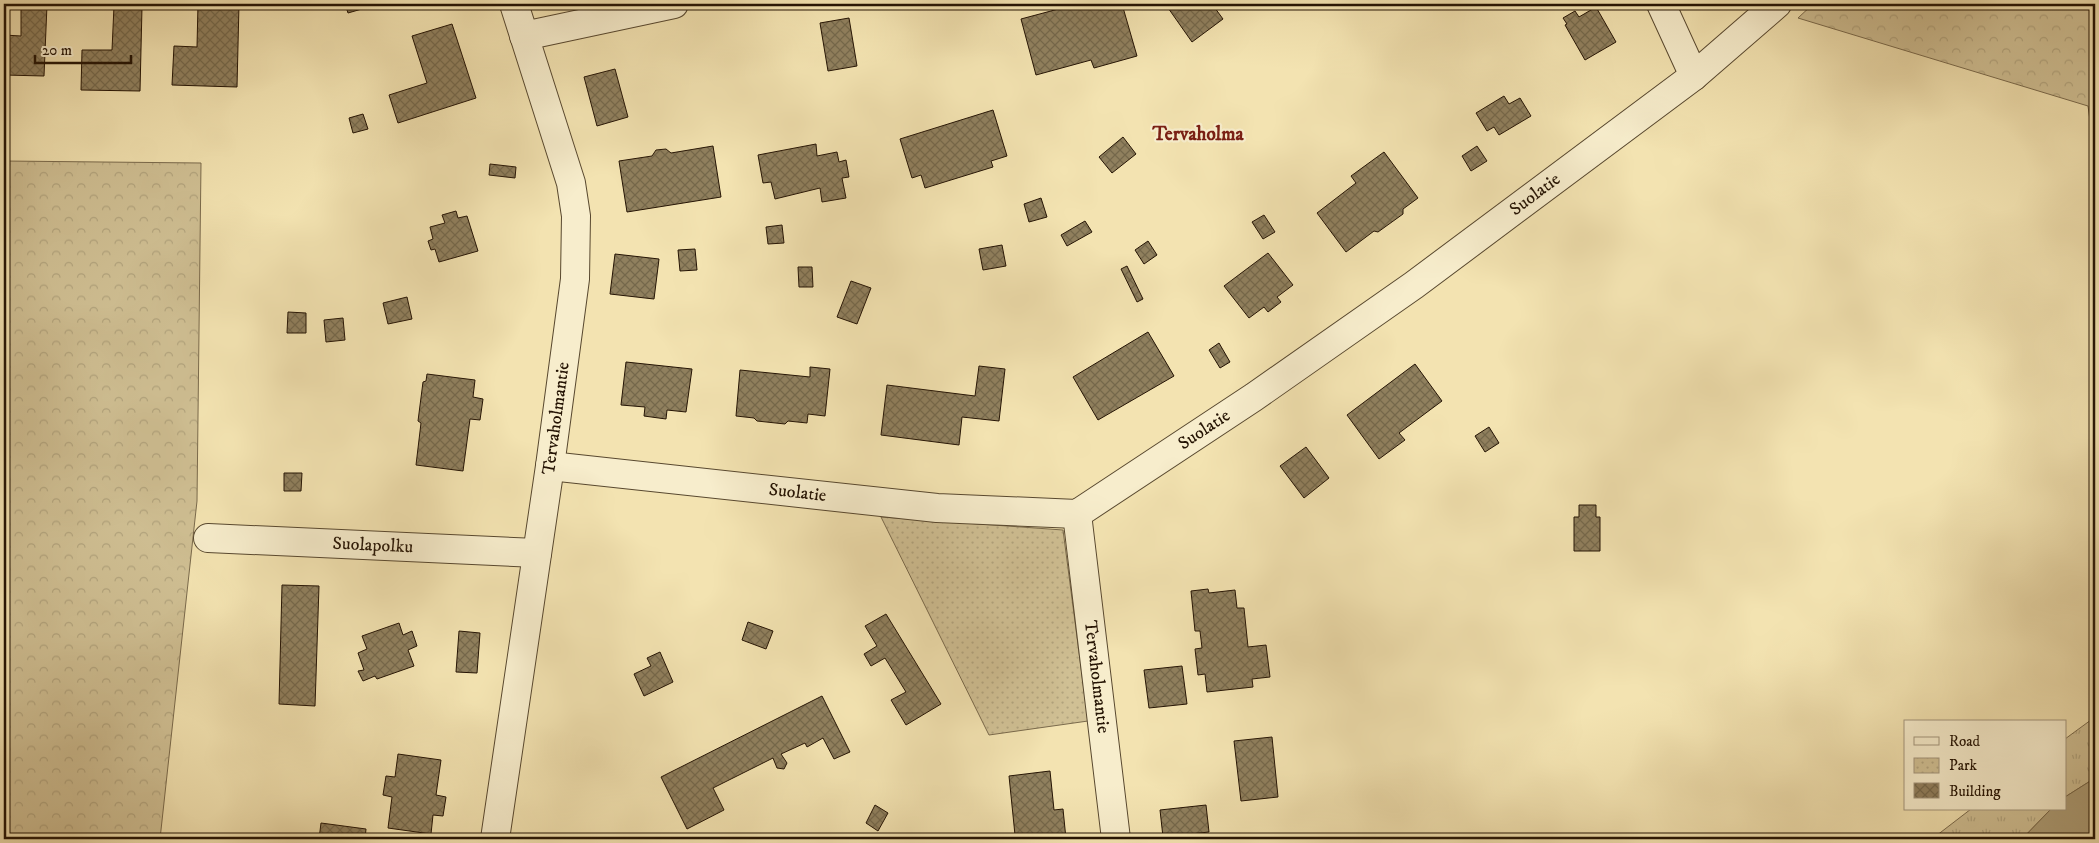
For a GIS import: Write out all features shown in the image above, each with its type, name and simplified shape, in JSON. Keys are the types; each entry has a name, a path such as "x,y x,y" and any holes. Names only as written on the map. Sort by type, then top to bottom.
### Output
{"street":[{"name":"Tervaholmantie","path":"495,839 550,466 575,279 576,216 571,183 514,4"},
{"path":"524,36 674,4"},
{"path":"1661,4 1694,76"},
{"name":"Suolatie","path":"550,466 937,508 1077,514 1254,397 1414,285 1694,76 1777,4"},
{"name":"Tervaholmantie","path":"1077,514 1116,839"},
{"name":"Suolapolku","path":"208,538 537,553"}],"green space":[{"path":"1813,4 2095,4 2095,157 2088,106 1798,18"},
{"path":"4,161 201,163 197,501 160,839 4,839"},
{"path":"881,517 1063,530 1088,721 989,735"},
{"path":"2095,717 2095,778 2066,796 2066,738"},
{"path":"1970,810 2050,810 2022,839 1932,839"}],"shaded area":[{"path":"2095,778 2095,839 2022,839 2050,810 2066,810 2066,796"}],"building":[{"path":"21,4 47,5 44,76 4,75 4,35 21,36"},
{"path":"198,4 239,4 237,87 172,85 174,46 197,47"},
{"path":"345,4 379,4 348,13"},
{"path":"1077,4 1122,4 1137,56 1094,68 1091,60 1036,75 1021,19"},
{"path":"1212,4 1223,19 1192,42 1166,5"},
{"path":"114,6 142,7 140,91 81,90 82,50 112,50"},
{"path":"1596,7 1616,42 1585,60 1563,18 1575,11 1579,17"},
{"path":"849,18 857,66 828,71 820,23"},
{"path":"452,24 476,98 398,123 389,95 427,83 412,36"},
{"path":"615,69 628,117 597,126 584,77"},
{"path":"1504,96 1509,104 1520,98 1531,116 1499,135 1494,127 1487,131 1476,113"},
{"path":"993,110 1007,156 991,161 993,167 925,188 921,175 912,178 900,139"},
{"path":"363,114 368,129 353,133 349,118"},
{"path":"1123,137 1136,154 1112,173 1099,157"},
{"path":"816,144 817,156 837,152 839,162 846,160 849,177 842,178 846,198 822,202 820,188 775,199 771,182 763,183 758,155"},
{"path":"713,146 721,197 627,212 619,161 652,156 656,150 666,149 671,153"},
{"path":"1477,146 1487,161 1471,171 1462,156"},
{"path":"1384,152 1418,198 1403,209 1403,214 1378,232 1374,231 1346,252 1317,213 1356,183 1351,176"},
{"path":"490,164 516,167 515,178 489,175"},
{"path":"1041,198 1047,217 1029,222 1024,204"},
{"path":"456,211 458,218 467,216 478,251 439,262 435,249 431,250 428,241 433,239 430,227 445,223 442,215"},
{"path":"1264,215 1275,232 1263,239 1252,222"},
{"path":"1085,221 1092,232 1067,246 1061,235"},
{"path":"782,225 784,243 768,244 766,227"},
{"path":"1148,241 1157,255 1144,264 1135,250"},
{"path":"1002,245 1006,266 983,270 979,249"},
{"path":"695,249 697,270 680,271 678,250"},
{"path":"1268,253 1293,285 1277,297 1281,302 1268,312 1264,307 1249,318 1224,286"},
{"path":"615,254 659,259 654,299 610,294"},
{"path":"1127,266 1143,299 1137,302 1121,269"},
{"path":"798,267 812,267 813,287 799,287"},
{"path":"851,281 871,288 857,324 837,317"},
{"path":"407,297 412,319 388,324 383,303"},
{"path":"288,312 306,313 306,333 287,333"},
{"path":"343,318 345,340 326,342 324,320"},
{"path":"1148,332 1174,376 1098,420 1073,377"},
{"path":"1219,343 1230,362 1220,368 1209,350"},
{"path":"626,362 692,369 686,412 667,410 666,419 644,416 645,407 621,405"},
{"path":"1415,364 1442,401 1399,433 1405,440 1379,459 1347,415"},
{"path":"979,366 1005,369 999,421 962,417 959,445 881,435 887,385 975,396"},
{"path":"810,367 830,369 825,416 808,414 807,423 788,421 785,424 757,421 754,418 736,416 740,370 810,377"},
{"path":"427,374 475,380 473,397 483,399 480,420 470,419 463,471 416,465 421,423 418,421 423,382 426,381"},
{"path":"1489,427 1499,443 1485,452 1475,436"},
{"path":"1306,447 1329,478 1304,498 1280,466"},
{"path":"284,473 302,473 301,491 284,491"},
{"path":"1579,505 1596,505 1596,517 1600,517 1600,551 1574,551 1574,517 1579,517"},
{"path":"282,585 319,586 315,706 279,704"},
{"path":"1208,589 1209,593 1235,590 1237,608 1244,608 1248,647 1266,645 1270,677 1252,679 1253,687 1207,692 1205,674 1198,675 1195,649 1202,648 1200,631 1195,631 1191,591"},
{"path":"886,614 941,704 906,725 891,700 906,692 885,658 871,666 864,654 877,646 865,626"},
{"path":"748,622 773,631 766,649 742,640"},
{"path":"399,623 403,635 412,631 417,646 408,650 414,666 377,679 375,676 363,681 358,671 364,670 358,653 367,649 362,636"},
{"path":"459,631 480,633 477,673 456,672"},
{"path":"660,652 673,682 644,696 634,674 651,666 647,658"},
{"path":"1182,666 1187,704 1149,708 1144,670"},
{"path":"822,696 850,752 834,759 823,738 807,747 805,743 781,754 787,763 784,769 777,768 773,758 713,788 724,810 687,829 661,777"},
{"path":"1272,737 1278,797 1241,801 1234,741"},
{"path":"398,754 441,760 436,795 446,797 443,816 433,815 431,834 388,828 392,797 383,795 386,776 395,777"},
{"path":"1050,771 1054,810 1063,809 1066,839 975,839 1015,835 1009,776"},
{"path":"875,805 888,813 878,831 866,823"},
{"path":"1206,805 1209,832 1163,837 1160,810"},
{"path":"321,823 366,829 365,839 319,839"}],"district":[{"name":"Tervaholma","path":"1198,134"}]}
